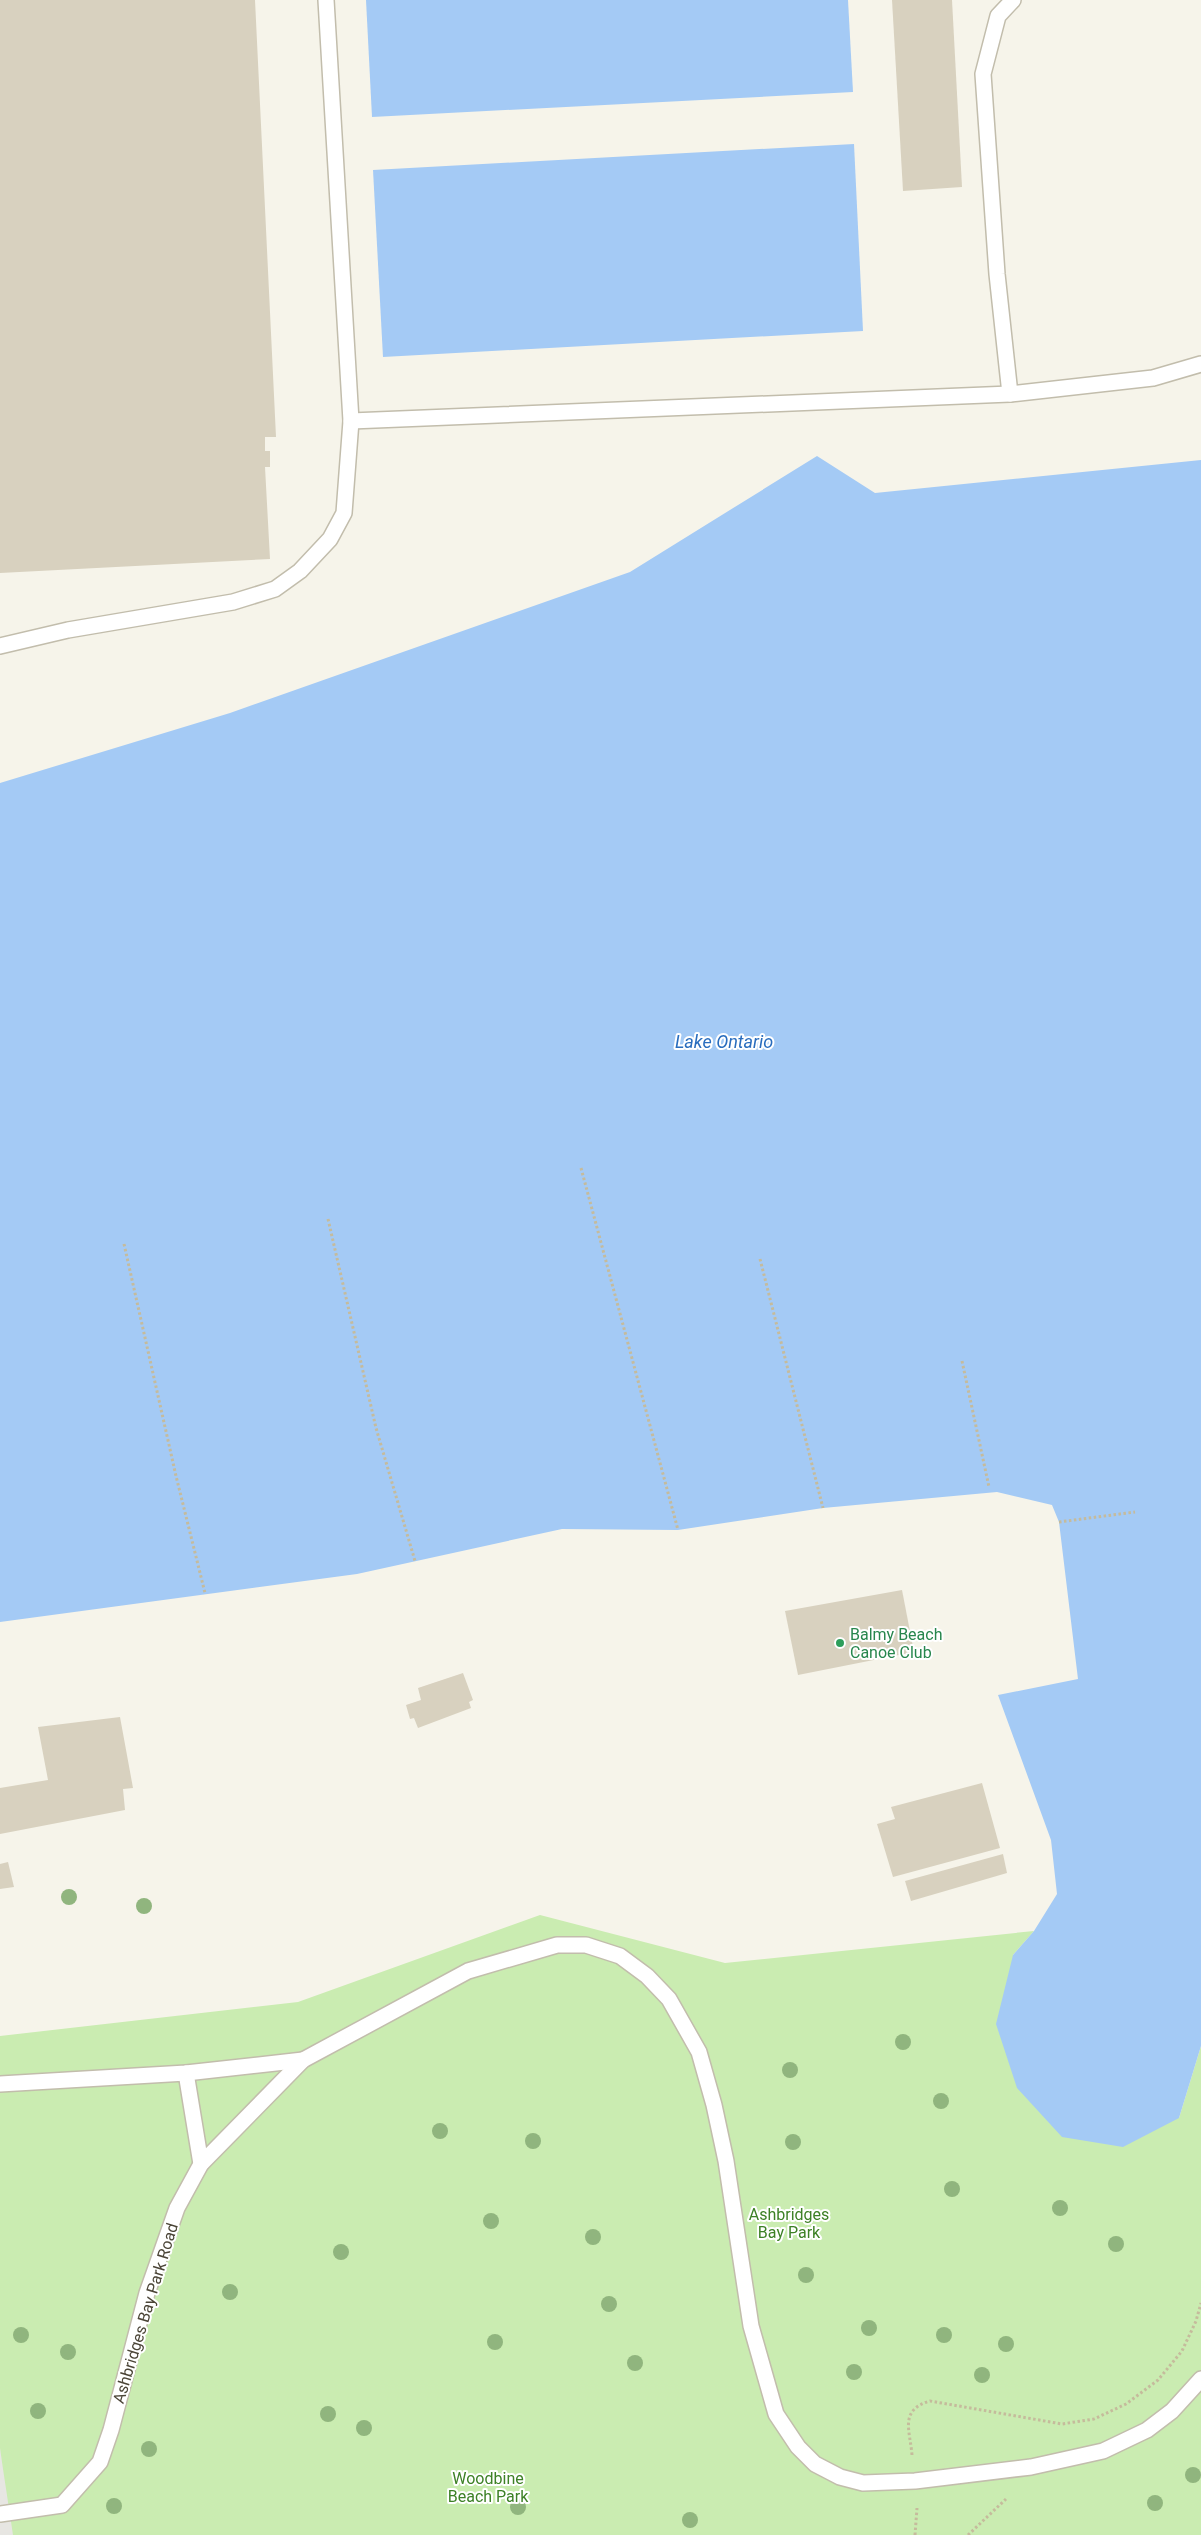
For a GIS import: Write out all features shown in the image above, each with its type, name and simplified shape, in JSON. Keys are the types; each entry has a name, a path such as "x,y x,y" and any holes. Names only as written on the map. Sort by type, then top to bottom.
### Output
{"lane":[{"path":"0,646 41,635 244,600 275,589 320,552 340,523 345,505 351,421 326,0"},
{"path":"1010,394 997,274 983,74 998,16 1013,0"},
{"path":"351,421 1010,394 1154,378 1201,364"},
{"name":"Ashbridges Bay Park Road","path":"0,2514 62,2505 100,2462 111,2430 148,2293 174,2216 201,2164 303,2060 468,1971 557,1945 586,1945 620,1956 647,1976 669,1999 699,2052 714,2104 726,2161 751,2326 776,2414 798,2447 815,2464 840,2477 864,2482 914,2481 1031,2467 1103,2451 1147,2430 1172,2411 1201,2380"},
{"name":"Ashbridges Bay Park Road","path":"0,2084 186,2073 303,2060"},
{"path":"186,2073 201,2164"}],"path":[{"path":"581,1168 678,1530"},
{"path":"328,1219 376,1428 415,1561"},
{"path":"124,1244 176,1476 206,1593"},
{"path":"760,1259 823,1508"},
{"path":"962,1361 989,1487"},
{"path":"1059,1522 1135,1512"},
{"path":"912,2449 908,2428 910,2415 918,2405 930,2401 1062,2424 1094,2419 1126,2404 1158,2380 1182,2351 1196,2321 1201,2303"},
{"path":"968,2535 1014,2491 1031,2467"},
{"path":"915,2535 917,2505"}],"green space":[{"name":"Ashbridges Bay Park","path":"540,1915 725,1963 1034,1931 1013,1955 1179,2118 1201,2046 1201,2535 0,2535 0,2036 298,2002"}],"shaded area":[{"path":"0,2448 3,2469 13,2535 0,2535"}],"water":[{"path":"366,0 848,0 853,92 372,117"},
{"path":"854,144 863,331 383,357 373,170"},
{"name":"Lake Ontario","path":"817,456 875,493 1201,460 1201,2046 1179,2118 1123,2147 1062,2137 1017,2088 996,2024 1013,1955 1034,1931 1057,1894 1051,1840 998,1695 1078,1679 1059,1522 1052,1505 997,1492 823,1508 678,1530 562,1529 357,1574 0,1622 0,783 230,713 630,572"}],"building":[{"path":"0,0 255,0 276,437 265,437 265,451 270,451 270,467 265,467 270,559 0,573"},
{"path":"892,0 952,0 962,187 903,191"},
{"path":"902,1590 914,1652 798,1675 785,1611"},
{"path":"463,1673 473,1700 469,1702 471,1708 418,1728 414,1718 410,1719 406,1705 421,1700 418,1688"},
{"path":"120,1717 133,1788 123,1789 125,1810 0,1834 0,1788 48,1780 38,1727"},
{"path":"982,1783 1000,1848 893,1877 877,1824 895,1819 891,1807"},
{"path":"1003,1854 1007,1873 911,1901 905,1881"},
{"path":"8,1862 14,1887 0,1889 0,1864"}],"place":[{"name":"Balmy Beach Canoe Club","path":"840,1643"}],"park label":[{"name":"Woodbine Beach Park","path":"488,2487"}]}
